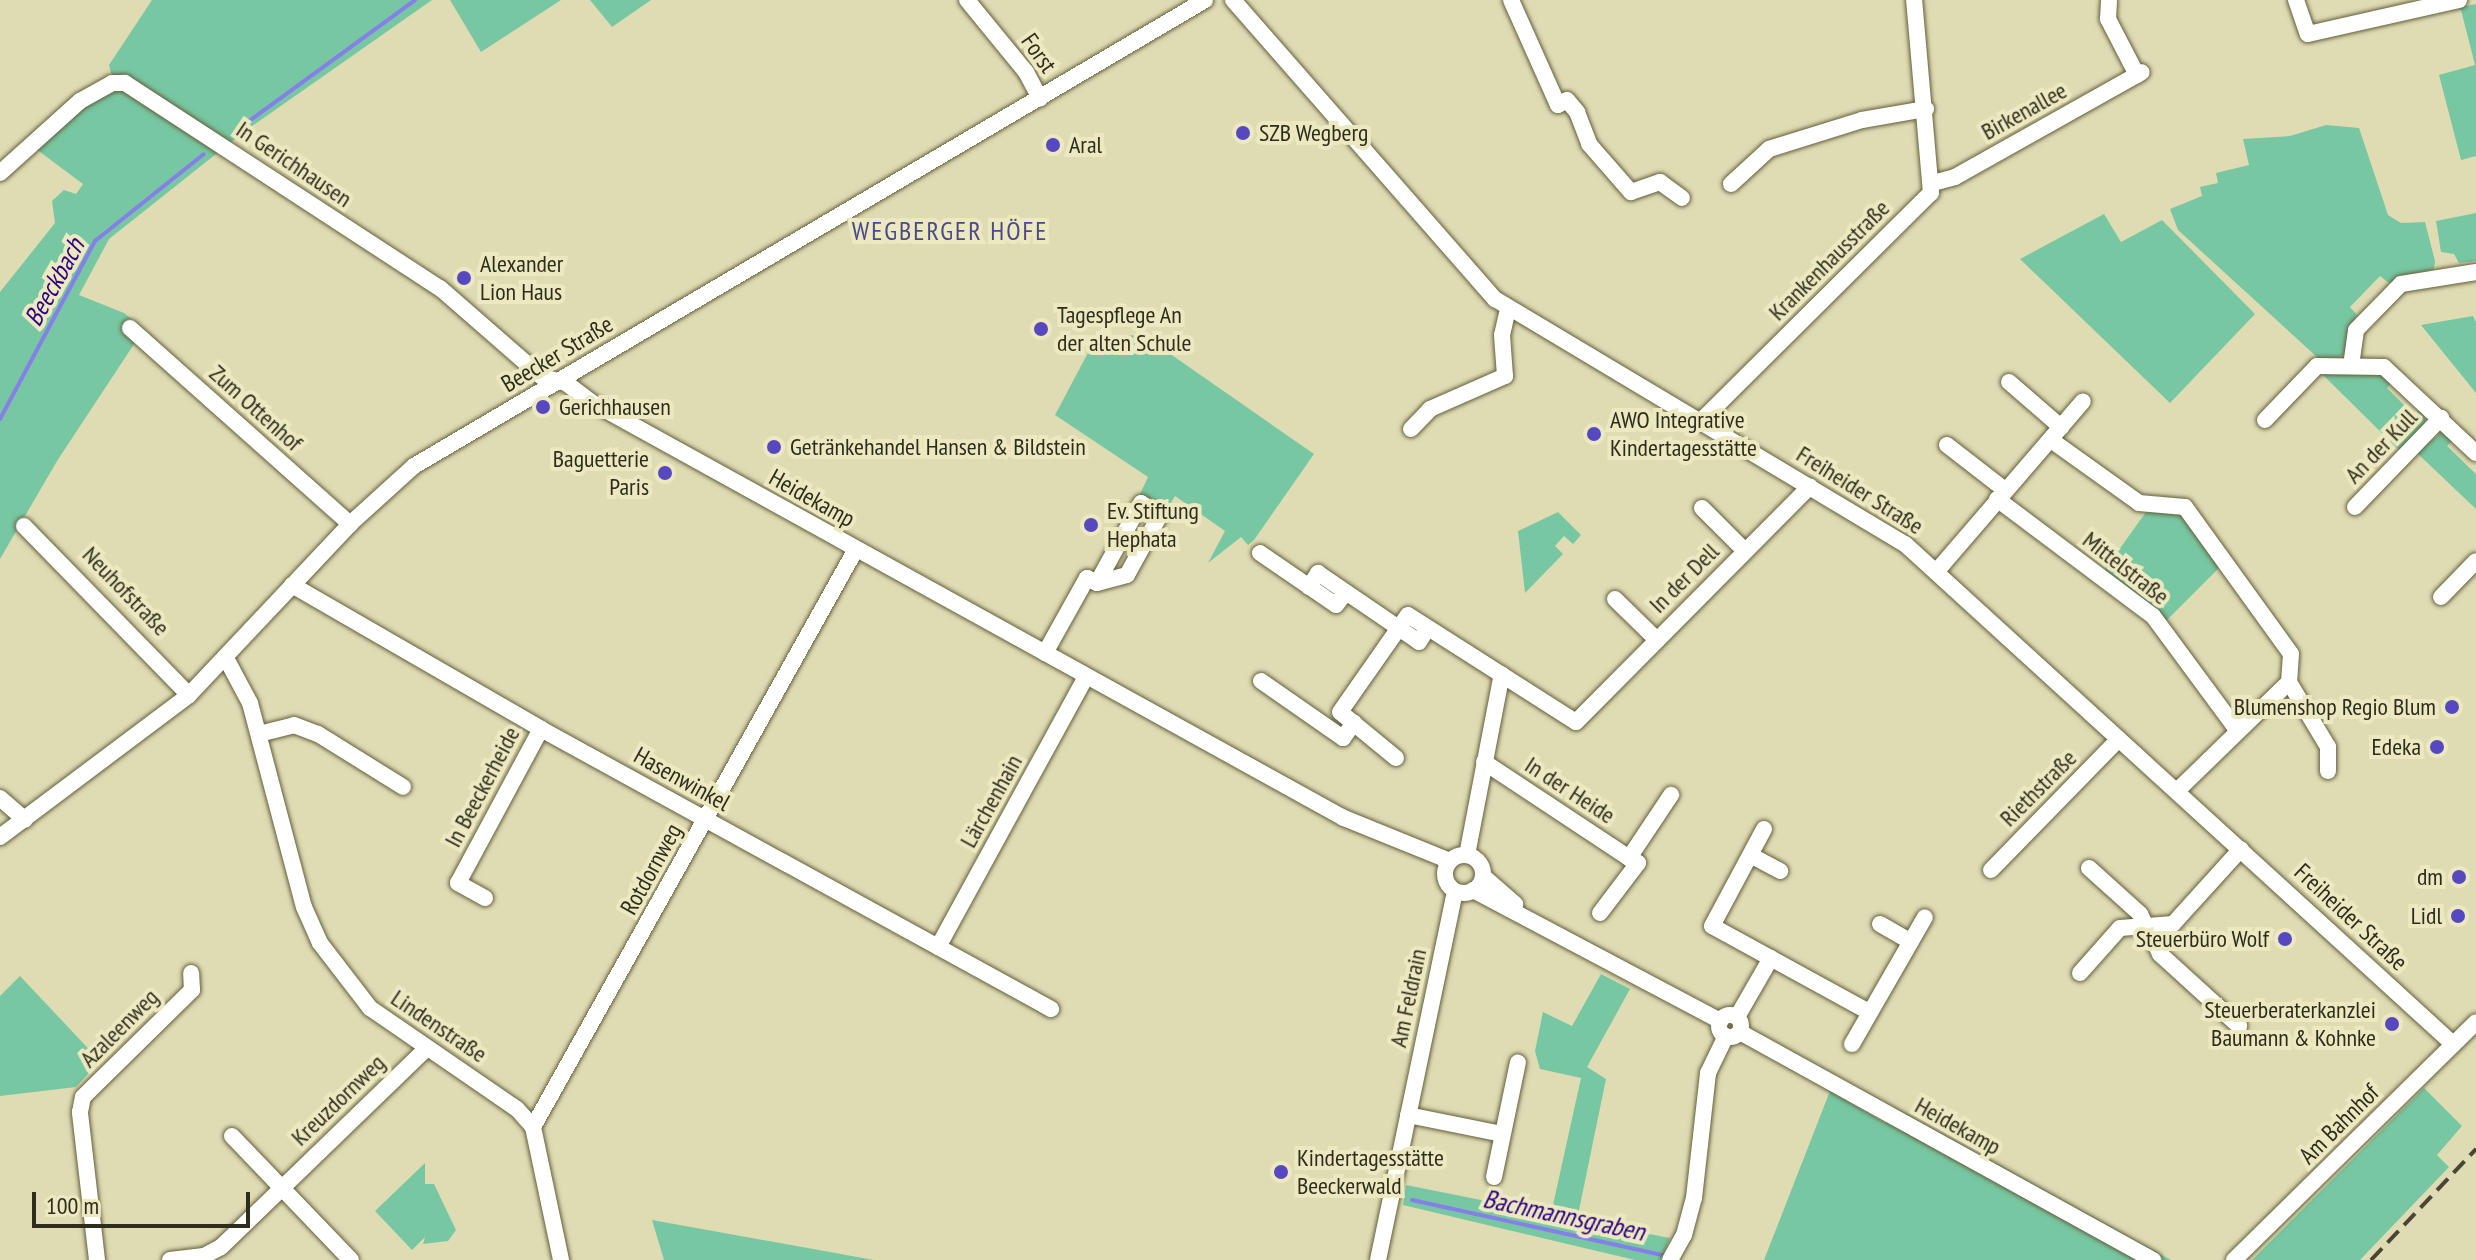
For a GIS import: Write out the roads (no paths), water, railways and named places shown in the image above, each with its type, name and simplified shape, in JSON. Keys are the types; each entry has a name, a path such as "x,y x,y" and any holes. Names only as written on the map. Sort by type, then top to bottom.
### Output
{"street":[{"name":"Forst","path":"967,0 1026,72 1040,98"},
{"name":"Beecker Straße","path":"0,837 189,695 227,660 350,524 414,466 1205,0"},
{"name":"Freiheider Straße","path":"1233,0 1417,205 1477,282 1508,309 1877,524 1936,572 2453,1044"},
{"path":"1511,0 1558,105 1567,100 1577,112 1589,144 1631,192 1660,182 1682,198"},
{"path":"1914,0 1933,183"},
{"path":"2296,0 2308,34 2459,0"},
{"name":"Birkenallee","path":"1933,183 1955,177 2139,74 2108,19 2109,1"},
{"name":"In Gerichhausen","path":"0,173 80,101 112,83 125,83 440,288 542,377 559,381"},
{"path":"1731,184 1769,149 1862,120 1926,109"},
{"name":"Krankenhausstraße","path":"1700,422 1931,193 1933,183"},
{"path":"2351,366 2356,330 2401,284 2476,272"},
{"path":"1411,429 1430,409 1505,376 1502,335 1508,309"},
{"name":"Zum Ottenhof","path":"130,328 350,524"},
{"name":"An der Kull","path":"2265,420 2317,366 2351,366 2393,372 2476,453"},
{"name":"Heidekamp","path":"559,381 1086,677 1389,840 1448,868"},
{"path":"2009,382 2056,434 2139,503 2185,507 2286,640 2291,654 2289,682 2328,747 2328,771"},
{"path":"1936,572 2083,401"},
{"name":"An der Kull","path":"2355,507 2441,418"},
{"name":"Mittelstraße","path":"1947,445 2001,495 2153,616 2237,730"},
{"name":"In der Dell","path":"1502,674 1576,722 1810,486"},
{"path":"1045,653 1087,578 1097,583 1127,575 1160,515 1141,503 1097,583"},
{"name":"In der Dell","path":"1702,508 1745,551"},
{"name":"Neuhofstraße","path":"24,526 189,695"},
{"name":"Rotdornweg","path":"533,1127 856,549"},
{"path":"1260,553 1309,587 1318,573 1398,628"},
{"path":"2441,597 2476,561"},
{"name":"Hasenwinkel","path":"292,585 541,729 1051,1009"},
{"name":"In der Dell","path":"1615,599 1657,640"},
{"path":"1327,728 1408,615 1502,674 1467,855 1448,868 1455,891 1478,883"},
{"name":"Lindenstraße","path":"227,660 241,682 259,734 304,907 320,943 370,1008 517,1109 533,1127"},
{"name":"Lärchenhain","path":"938,947 1086,677"},
{"path":"1261,681 1343,738 1354,723"},
{"path":"2177,791 2289,682"},
{"path":"1340,712 1396,758"},
{"path":"259,734 294,725 318,734 403,787"},
{"name":"In Beeckerheide","path":"485,898 458,883 541,729"},
{"name":"Riethstraße","path":"1991,870 2119,739"},
{"name":"In der Heide","path":"1484,762 1638,863 1600,913"},
{"name":"In der Heide","path":"1629,858 1671,795"},
{"path":"0,798 25,820"},
{"path":"1764,829 1712,926 1869,1012"},
{"path":"2080,973 2120,928 2148,929 2173,924 2241,849"},
{"name":"Heidekamp","path":"1467,855 1481,865 1478,883 1532,918 2153,1260"},
{"path":"1752,856 1780,871"},
{"path":"2089,868 2148,929 2160,954 2239,1026"},
{"name":"Am Feldrain","path":"1378,1260 1455,891"},
{"path":"1852,1044 1925,917"},
{"path":"1880,924 1909,941"},
{"path":"1670,1260 1684,1235 1694,1198 1708,1073 1731,1026 1771,958"},
{"name":"Azaleenweg","path":"97,1260 80,1112 83,1097 192,990 191,973"},
{"name":"Am Bahnhof","path":"2234,1260 2476,1022"},
{"name":"Kreuzdornweg","path":"170,1260 204,1256 221,1247 427,1048"},
{"path":"1494,1177 1518,1062"},
{"path":"1408,1115 1502,1134"},
{"path":"533,1127 561,1260"},
{"path":"232,1136 351,1260"}],"waterway":[{"name":"Beeckbach","path":"241,127 415,0"},
{"name":"Beeckbach","path":"0,419 95,241 204,154"},
{"name":"Bachmannsgraben","path":"1412,1200 1662,1255"}],"railway":[{"path":"2371,1260 2476,1149"}],"place":[{"name":"SZB Wegberg","path":"1243,133"},
{"name":"Aral","path":"1053,145"},
{"name":"Alexander Lion Haus","path":"464,278"},
{"name":"Tagespflege An der alten Schule","path":"1041,329"},
{"name":"Gerichhausen","path":"543,407"},
{"name":"AWO Integrative Kindertagesstätte","path":"1594,434"},
{"name":"Getränkehandel Hansen & Bildstein","path":"774,447"},
{"name":"Baguetterie Paris","path":"665,473"},
{"name":"Ev. Stiftung Hephata","path":"1091,525"},
{"name":"Blumenshop Regio Blum","path":"2452,707"},
{"name":"Edeka","path":"2437,747"},
{"name":"dm","path":"2459,877"},
{"name":"Lidl","path":"2458,916"},
{"name":"Steuerbüro Wolf","path":"2285,939"},
{"name":"Steuerberaterkanzlei Baumann & Kohnke","path":"2392,1024"},
{"name":"Kindertagesstätte Beeckerwald","path":"1281,1172"}],"district":[{"name":"WEGBERGER HÖFE","path":"950,231"}]}
